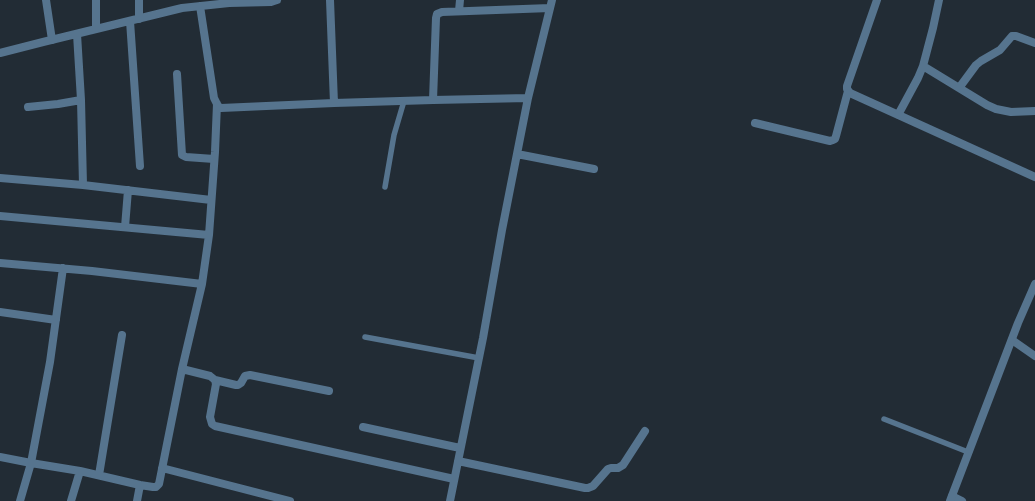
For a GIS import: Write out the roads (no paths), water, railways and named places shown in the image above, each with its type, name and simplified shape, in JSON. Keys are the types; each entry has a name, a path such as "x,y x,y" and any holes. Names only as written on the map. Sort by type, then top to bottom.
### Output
{"street":[{"path":"46,0 52,40"},
{"path":"96,0 96,29"},
{"path":"139,0 139,19"},
{"path":"0,53 139,19 182,4 200,6 229,2 271,2 277,0"},
{"path":"330,0 334,103"},
{"path":"459,11 460,0"},
{"path":"755,123 830,141 835,139 848,91 847,86 877,0"},
{"path":"898,115 923,66 940,0"},
{"path":"432,100 437,14 442,12 551,4 528,98 450,501"},
{"path":"0,457 80,471 140,485 156,487 159,484 182,369 202,284 209,235 216,104 200,6"},
{"path":"130,21 140,166"},
{"path":"78,34 83,185"},
{"path":"959,88 976,65 1000,50 1012,36 1035,43"},
{"path":"923,66 996,109 1011,112 1035,111"},
{"path":"176,74 182,155 186,157 214,159"},
{"path":"848,91 853,95 1035,177"},
{"path":"216,104 224,109 334,103 528,98"},
{"path":"28,107 81,100"},
{"path":"517,154 594,169"},
{"path":"0,178 83,185 211,200"},
{"path":"125,227 128,190"},
{"path":"0,216 209,235"},
{"path":"0,264 63,268 202,284"},
{"path":"20,501 31,463 50,362 63,268"},
{"path":"962,501 951,499 968,452 1035,284"},
{"path":"0,312 56,320"},
{"path":"99,475 122,335"},
{"path":"1012,340 1035,356"},
{"path":"182,369 210,376 215,380 238,385 245,376 250,375 329,390"},
{"path":"215,380 216,384 210,417 212,424 215,426 454,479"},
{"path":"363,428 460,448"},
{"path":"458,461 588,488 593,486 608,469 618,468 623,465 645,431"},
{"path":"162,468 290,501"},
{"path":"71,501 80,471"},
{"path":"137,501 140,485"}],"lane":[{"path":"385,187 394,135 404,101"},
{"path":"365,337 478,358"},
{"path":"884,419 968,452"}]}
